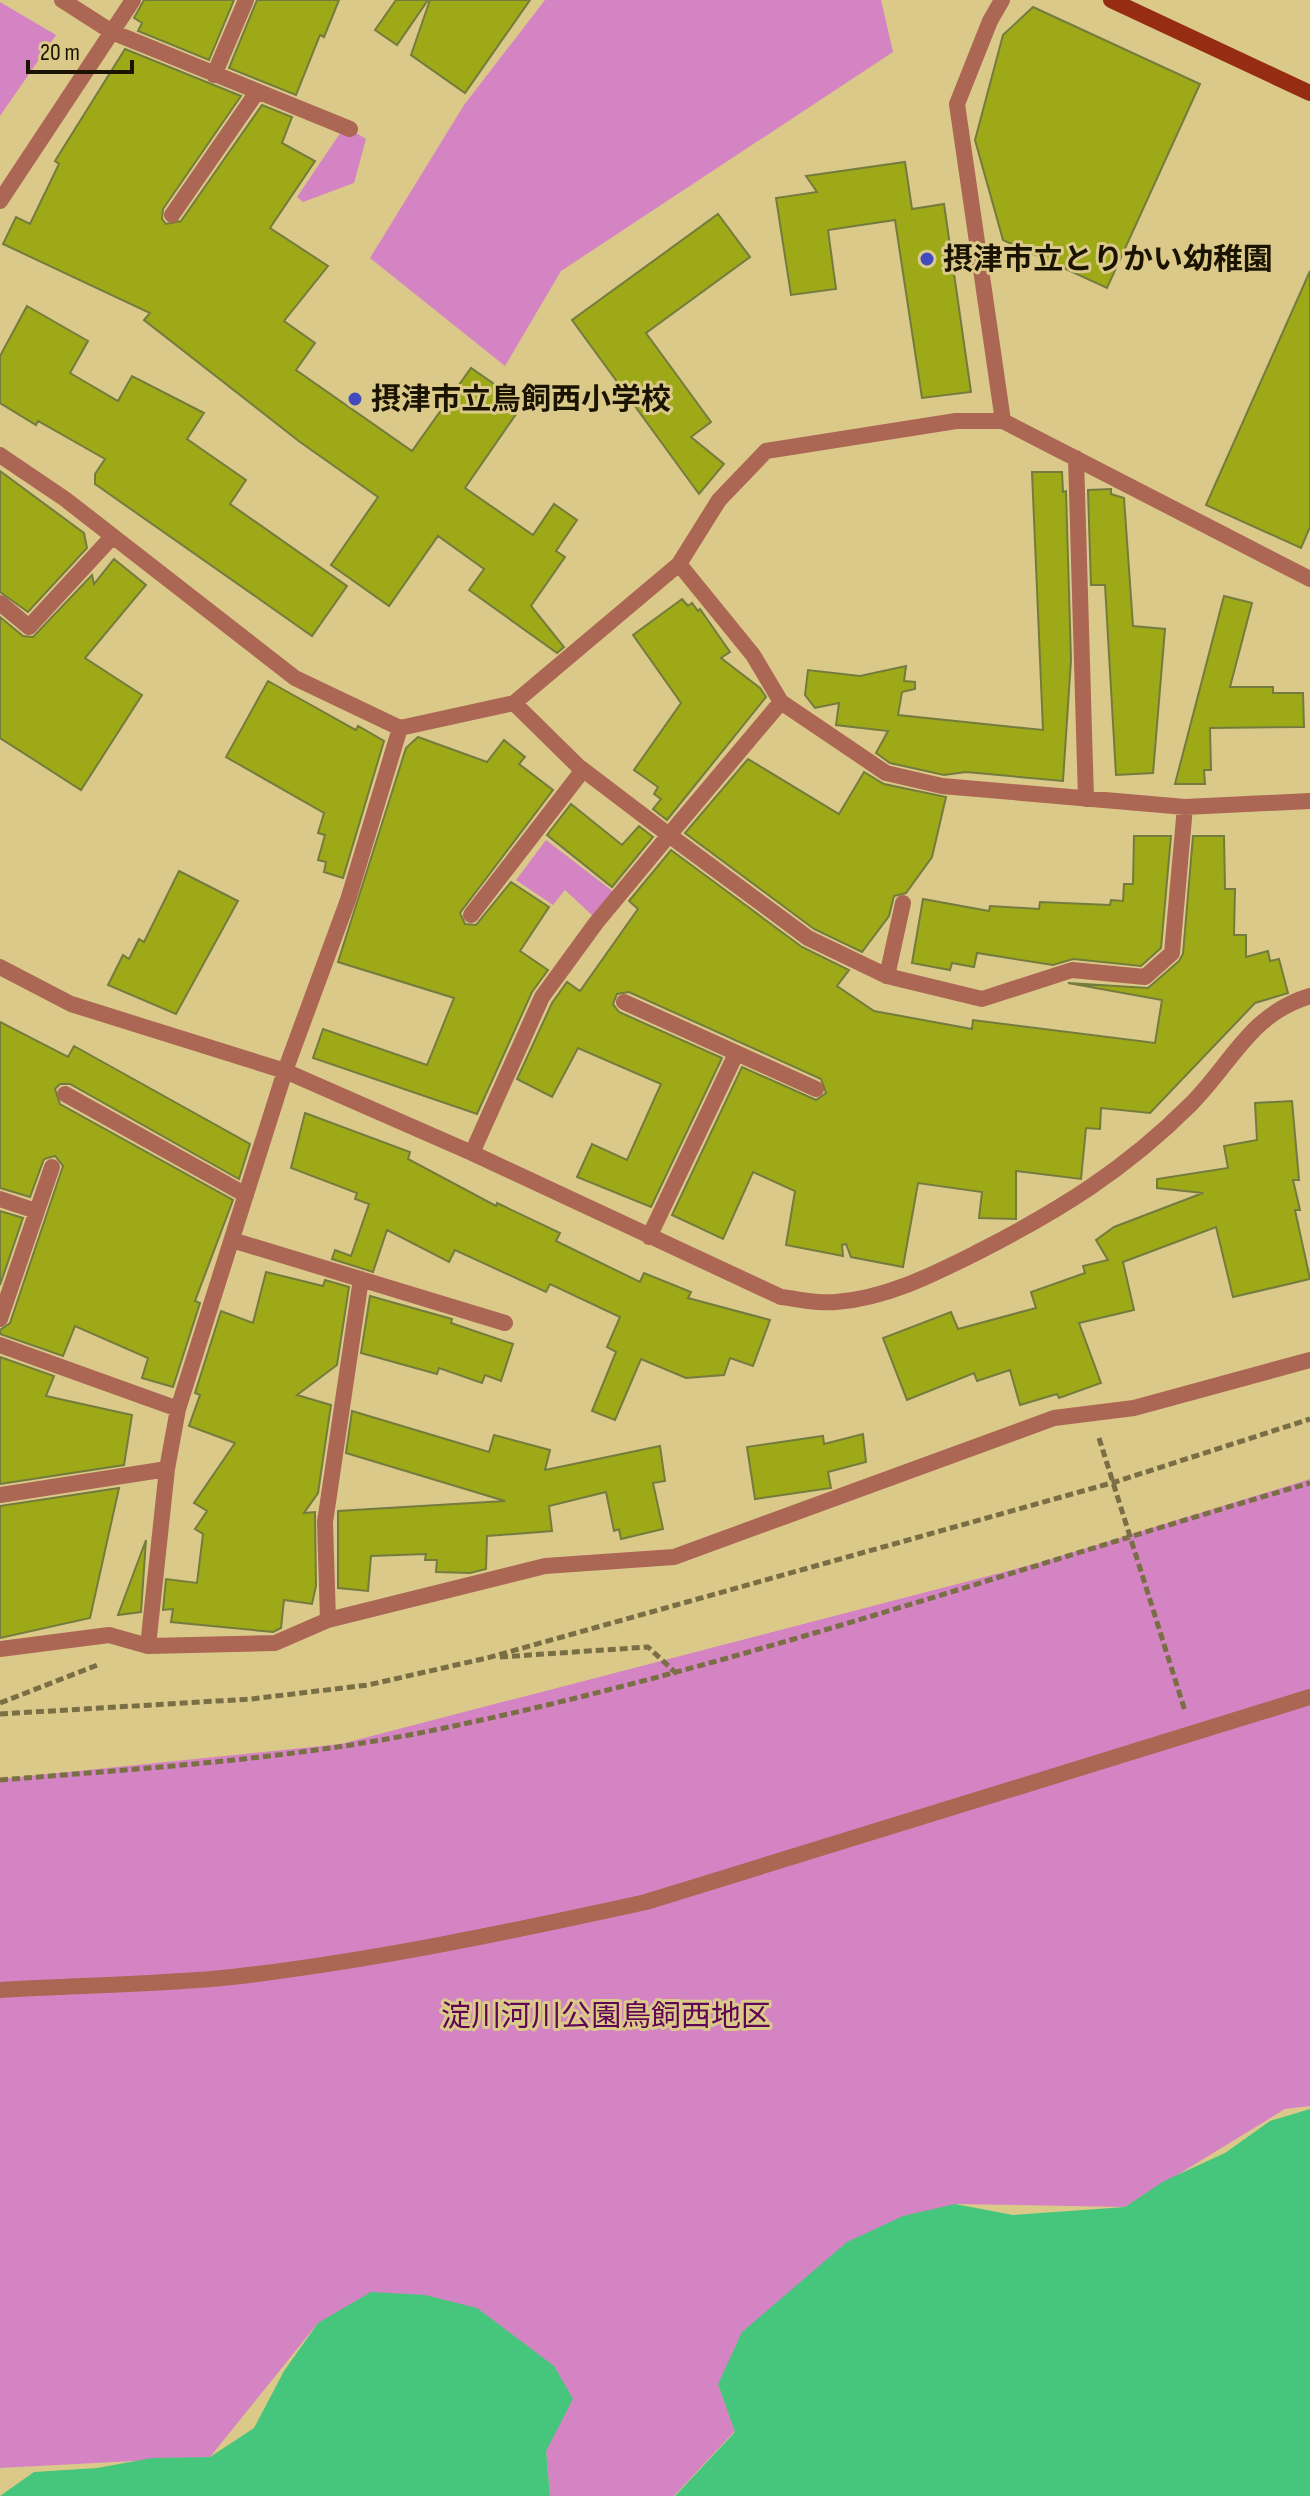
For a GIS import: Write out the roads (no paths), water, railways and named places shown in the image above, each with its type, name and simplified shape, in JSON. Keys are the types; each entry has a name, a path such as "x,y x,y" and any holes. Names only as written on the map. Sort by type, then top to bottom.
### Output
{"street":[{"path":"62,0 112,32 350,129"},
{"path":"0,201 133,0"},
{"path":"214,75 246,0"},
{"path":"1002,0 990,21 957,104 1003,421"},
{"path":"1111,0 1310,93"},
{"path":"172,215 257,92"},
{"path":"0,455 65,499 111,538 295,678 400,728 514,703 679,564 719,500 766,451 956,421 1003,421 1310,579"},
{"path":"1076,458 1086,799"},
{"path":"0,603 29,627 111,538"},
{"path":"679,564 753,655 781,702 886,773 942,786 1185,807 1310,801"},
{"path":"472,1153 542,997 596,923 781,702"},
{"path":"514,703 583,770 808,938 887,976 982,999 1072,970 1145,977 1172,953 1185,807"},
{"path":"148,1646 167,1469 178,1409 285,1071 348,900 400,728"},
{"path":"471,915 583,770"},
{"path":"887,976 903,903"},
{"path":"0,967 71,1004 285,1071 472,1153 781,1297 833,1303 885,1294 935,1274 1060,1210 1124,1165 1193,1103 1263,1018 1310,996"},
{"path":"624,1002 816,1089"},
{"path":"649,1237 736,1054"},
{"path":"65,1094 246,1195"},
{"path":"0,1319 52,1167"},
{"path":"0,1199 36,1211"},
{"path":"232,1240 505,1323"},
{"path":"328,1620 325,1522 361,1279"},
{"path":"0,1345 178,1409"},
{"path":"0,1649 109,1635 148,1646 275,1643 328,1620 545,1566 674,1557 1054,1418 1134,1408 1310,1360"},
{"path":"0,1495 167,1469"},
{"path":"0,1990 229,1977 381,1957 646,1902 1310,1697"}],"place":[{"name":"摂津市立とりかい幼稚園","path":"927,259"},
{"name":"摂津市立鳥飼西小学校","path":"355,399"}],"park label":[{"name":"淀川河川公園鳥飼西地区","path":"606,2016"}]}
